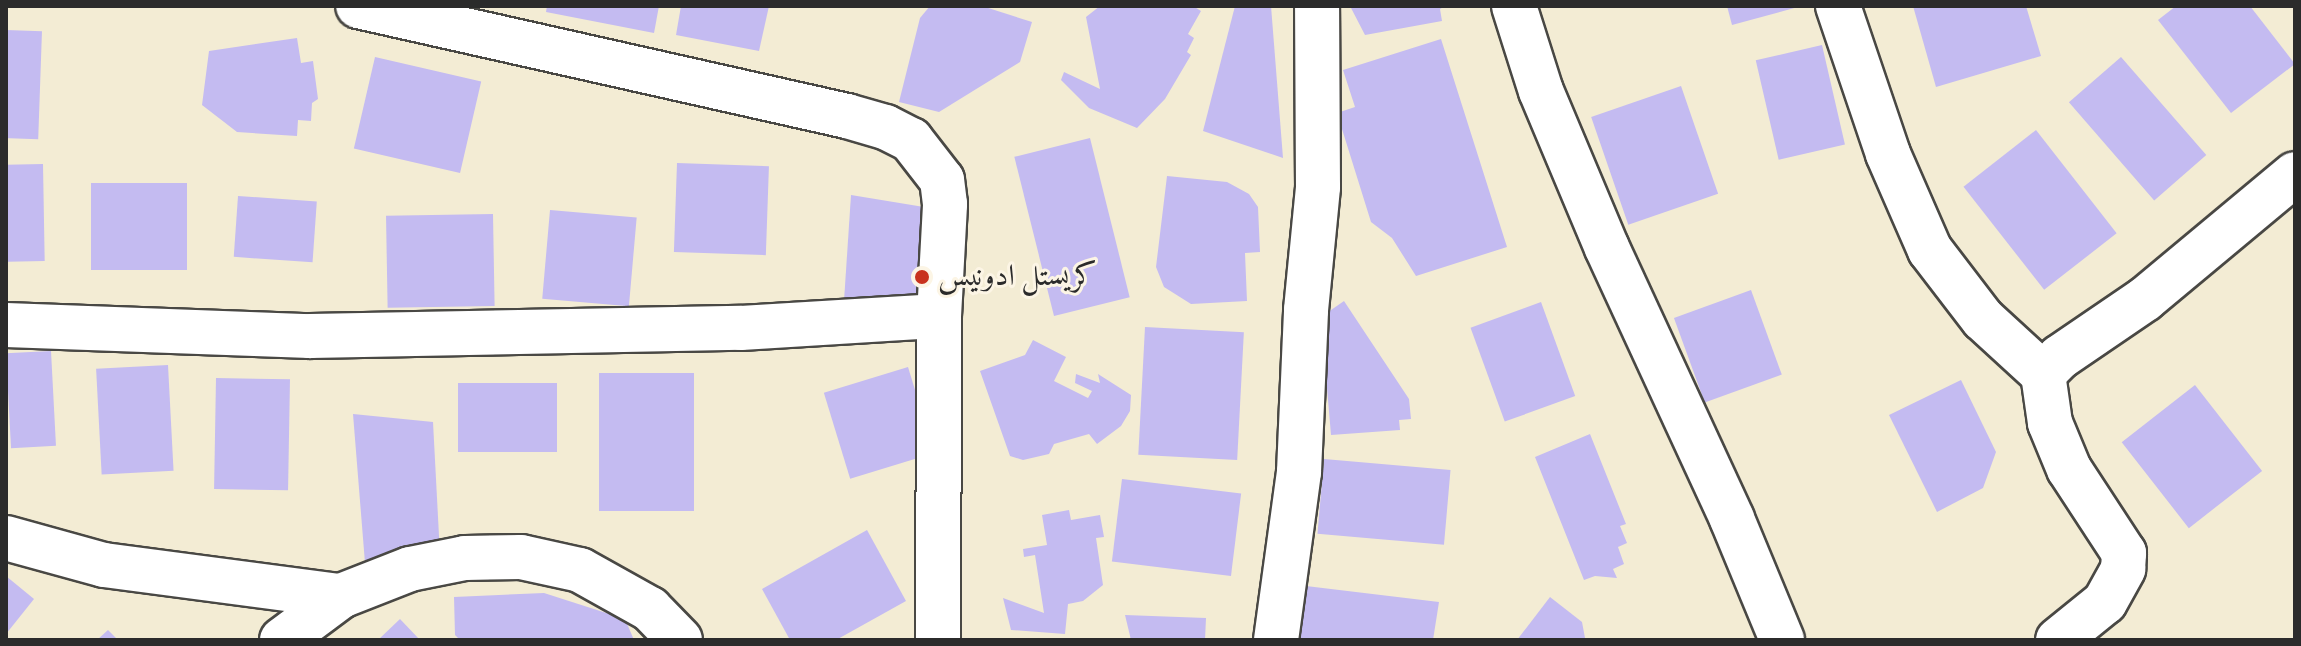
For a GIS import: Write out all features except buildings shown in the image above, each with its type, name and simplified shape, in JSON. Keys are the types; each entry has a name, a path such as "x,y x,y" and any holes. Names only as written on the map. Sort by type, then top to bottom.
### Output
{"street":[{"path":"358,6 847,116 885,127 911,140 942,180 945,204 939,316 938,640"},
{"path":"1276,640 1285,601 1299,472 1306,310 1318,187 1317,6"},
{"path":"1514,6 1541,91 1732,519 1782,640"},
{"path":"1838,6 1888,154 1930,250 1983,319 2043,374 2050,423 2069,469 2124,553 2123,569 2105,602 2058,640"},
{"path":"2043,374 2060,357 2145,299 2295,174"},
{"path":"6,325 310,336 741,328 939,316"},
{"path":"6,538 104,565 210,582 341,596"},
{"path":"282,640 341,596 410,569 465,558 521,557 580,570 650,609 680,640"}],"place":[{"name":"كريستل ادونيس","path":"922,277"}]}
